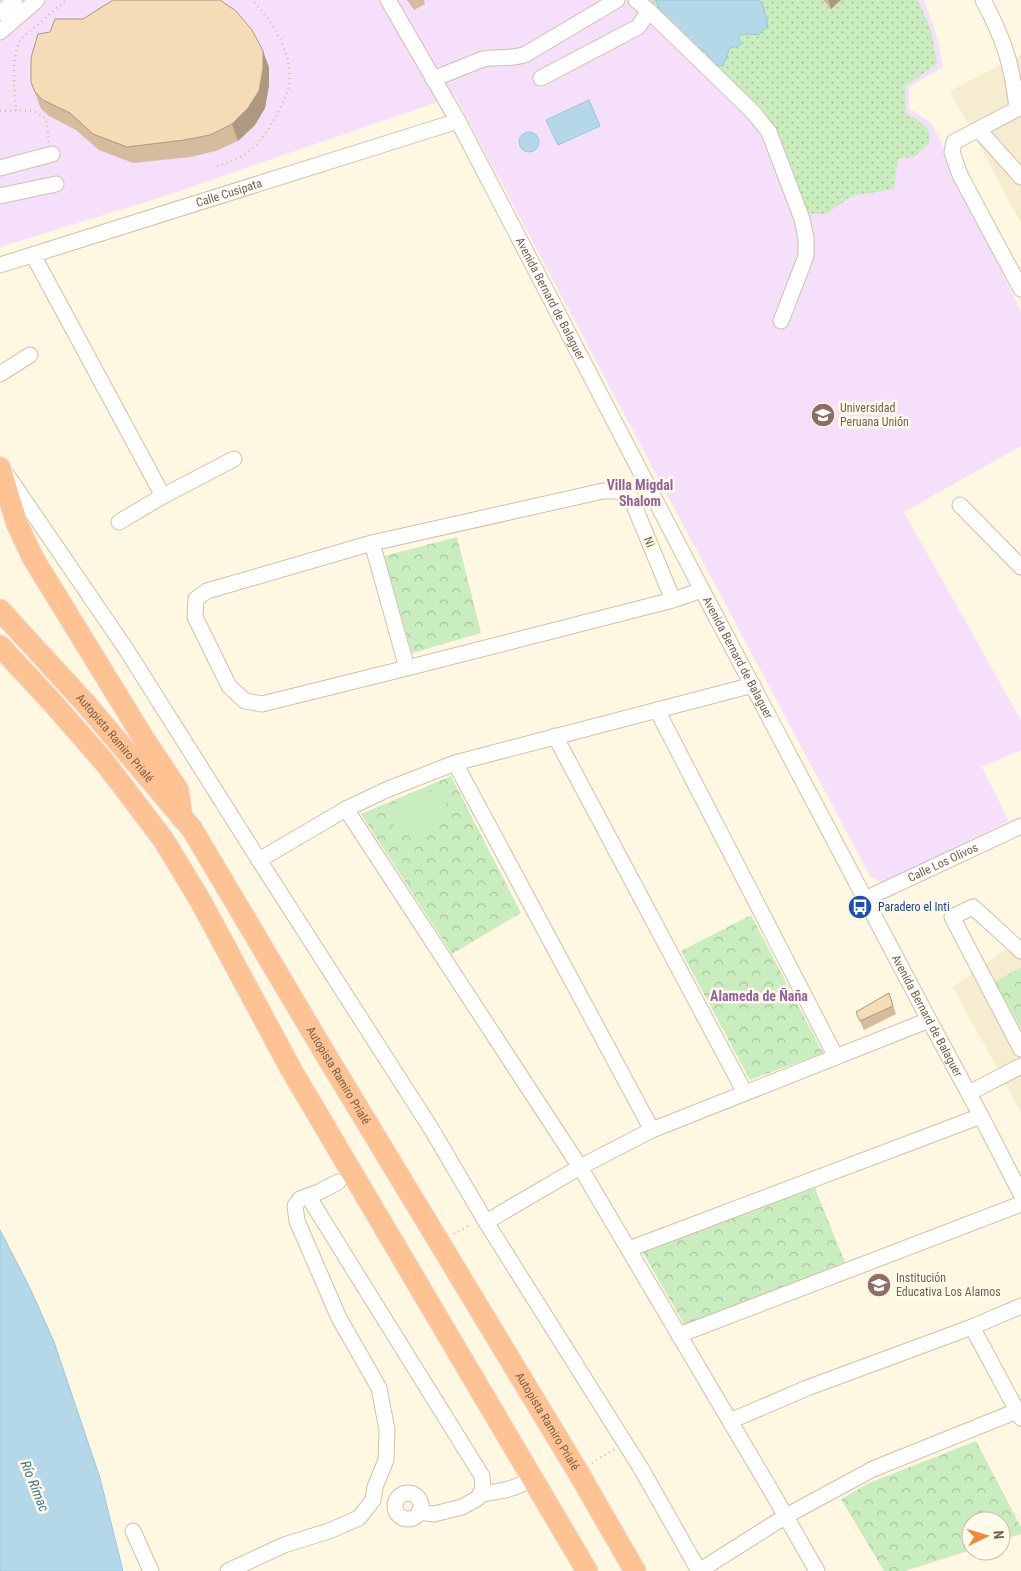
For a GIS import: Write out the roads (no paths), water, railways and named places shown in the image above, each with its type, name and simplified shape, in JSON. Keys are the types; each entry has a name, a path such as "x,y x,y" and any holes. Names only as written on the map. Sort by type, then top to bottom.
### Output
{"highway":[{"path":"0,466 17,524 33,558 144,739 178,790 182,818"},
{"name":"Autopista Ramiro Prialé","path":"0,610 86,704 192,829 636,1571"},
{"name":"Autopista Ramiro Prialé","path":"0,646 106,764 163,839 200,900 292,1071 587,1571"}],"street":[{"path":"0,12 15,0"},
{"path":"0,32 37,0"},
{"name":"Avenida Bernard de Balaguer","path":"388,0 458,121 702,590 1021,1194"},
{"path":"433,79 483,59 491,57 516,58 526,54 617,0"},
{"path":"636,0 753,112 769,132 802,219 806,238 806,256 782,321"},
{"path":"983,0 1004,44 1014,80 1019,108 954,142 952,152 960,175 1021,289"},
{"path":"541,78 638,27 649,11"},
{"name":"Calle Cusipata","path":"0,265 458,121"},
{"path":"979,130 1021,177"},
{"path":"0,168 52,154"},
{"path":"0,196 56,184"},
{"path":"33,255 163,496"},
{"path":"0,374 30,355"},
{"path":"119,522 163,496 234,460"},
{"path":"0,466 126,649 432,1130 484,1219 642,1470 699,1571 786,1516 873,1469 1019,1414 972,1326"},
{"name":"Ni","path":"372,543 603,491 617,491 631,498 673,600"},
{"path":"960,505 1021,567"},
{"path":"408,668 372,543 207,591 196,599 195,617 229,686 245,701 262,704 408,668 673,600 702,590"},
{"path":"259,860 346,809 386,790 455,763 752,685"},
{"path":"657,710 836,1057"},
{"path":"555,736 745,1093"},
{"path":"455,763 652,1130"},
{"path":"346,809 580,1167 817,1571"},
{"name":"Calle Los Olivos","path":"865,899 1021,826"},
{"path":"1021,951 973,906 952,918 1021,1049"},
{"path":"484,1219 652,1130 929,1020"},
{"path":"969,1093 1021,1066"},
{"path":"629,1249 981,1116"},
{"path":"228,1571 284,1545 329,1532 359,1518 373,1500 375,1487 386,1460 387,1430 379,1388 339,1318 297,1221 295,1206 300,1199 338,1182"},
{"path":"308,1196 482,1476 483,1488 478,1498 462,1507 434,1514 419,1512"},
{"path":"679,1335 1021,1204"},
{"path":"730,1421 807,1388 1021,1306"},
{"path":"480,1494 506,1491 533,1478"},
{"path":"133,1532 151,1571"}],"water":[{"path":"655,0 759,0 763,6 768,25 759,35 746,34 739,36 742,43 739,46 730,48 723,66 713,64 707,53 683,39 678,30 661,11"},
{"path":"589,100 600,126 558,145 546,120"},
{"path":"529,132 536,135 539,142 536,149 529,152 522,149 519,142 522,135"},
{"name":"Río Rímac","path":"0,1230 30,1288 54,1342 100,1478 123,1571 0,1571"}],"place":[{"name":"Universidad Peruana Unión","path":"823,415"},
{"name":"Paradero el Inti","path":"860,907"},
{"name":"Institución Educativa Los Alamos","path":"879,1285"}],"district":[{"name":"Villa Migdal Shalom","path":"640,494"},
{"name":"Alameda de Ñaña","path":"759,996"}]}
